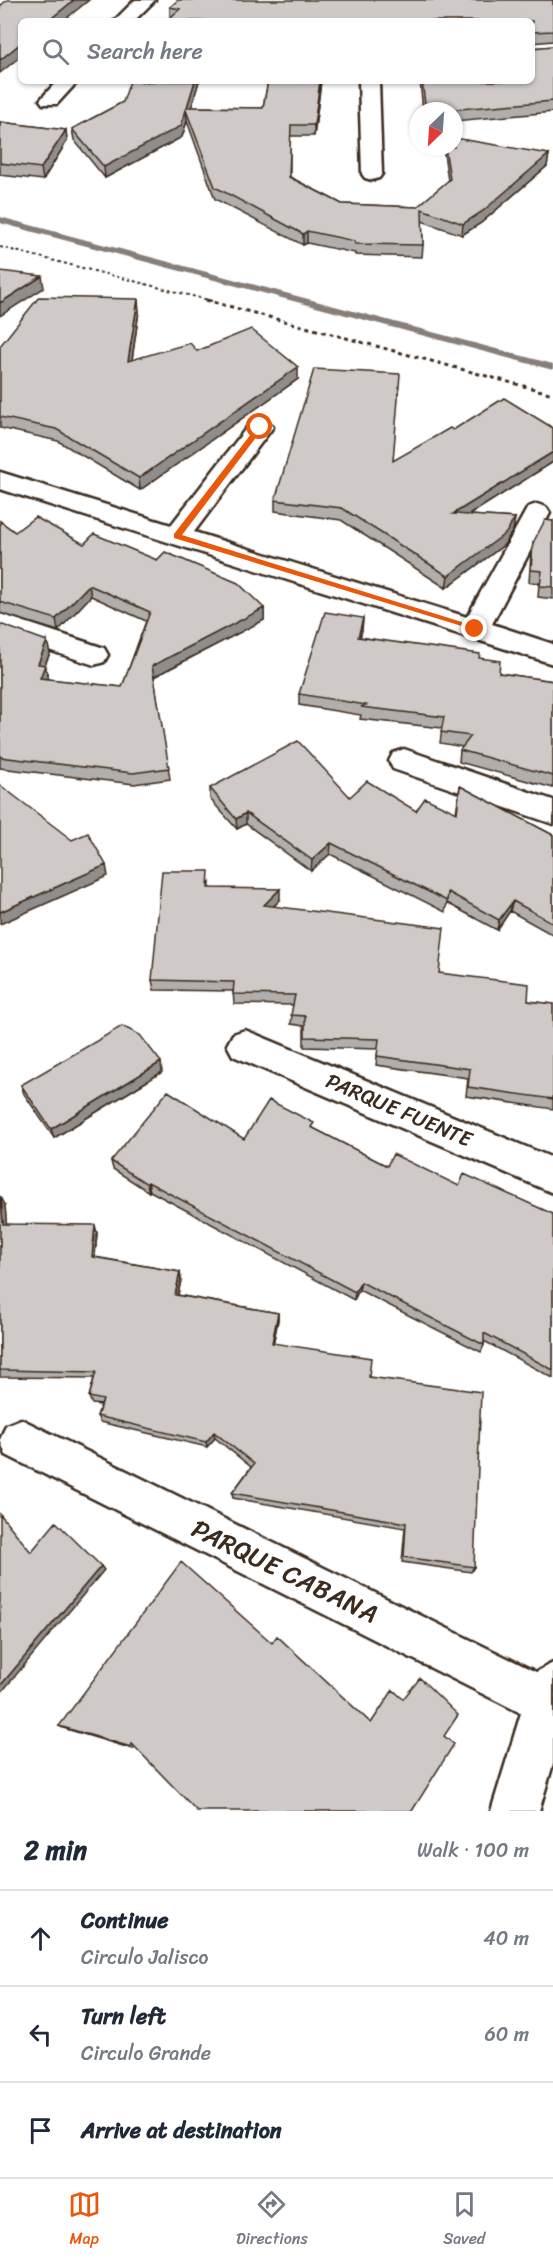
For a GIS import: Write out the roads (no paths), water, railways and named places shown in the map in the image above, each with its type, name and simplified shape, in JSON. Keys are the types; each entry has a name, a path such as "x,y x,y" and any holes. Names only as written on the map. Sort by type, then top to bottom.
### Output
{"street":[{"path":"126,18 146,0"},
{"path":"50,100 65,84"},
{"path":"369,84 372,174"},
{"path":"177,536 260,427"},
{"path":"0,480 553,654"},
{"path":"475,629 537,513"},
{"path":"0,624 94,655"},
{"path":"404,761 553,812"},
{"name":"PARQUE FUENTE","path":"245,1045 553,1176"},
{"name":"PARQUE CABANA","path":"21,1440 551,1694"},
{"path":"515,1811 551,1694"}],"waterway":[{"path":"0,220 553,367"}]}
